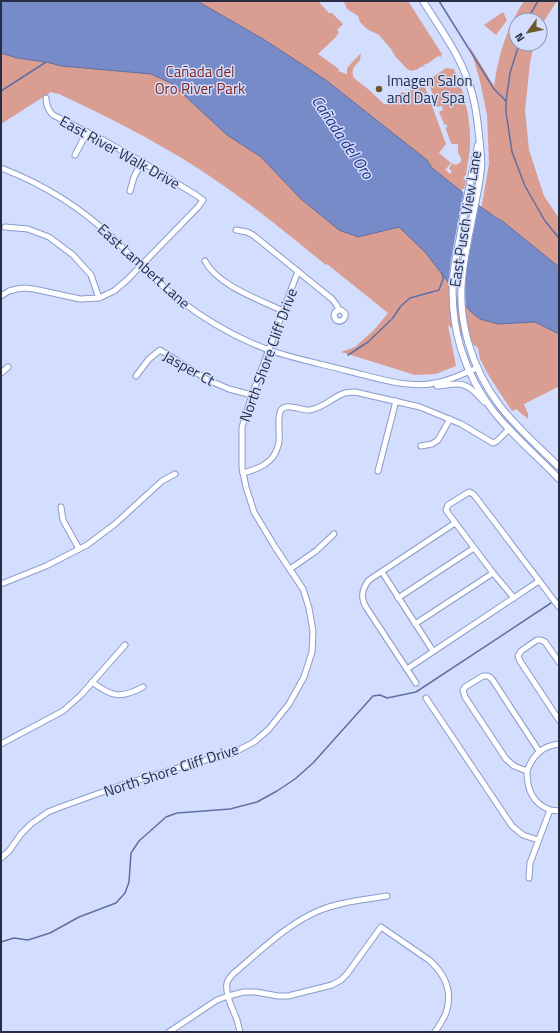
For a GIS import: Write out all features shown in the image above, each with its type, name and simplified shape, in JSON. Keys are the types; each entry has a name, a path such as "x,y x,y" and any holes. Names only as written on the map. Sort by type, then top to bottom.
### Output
{"main road":[{"name":"East Pusch View Lane","path":"423,1 461,62 474,100 478,125 482,166 464,264 461,289 463,321 467,340 485,384 500,407 559,467"},
{"name":"East Pusch View Lane","path":"479,136 455,263 453,284 455,322 464,360 478,388 494,412 530,450"},
{"path":"530,450 535,450 559,472"},
{"path":"530,450 559,479"}],"street":[{"name":"East River Walk Drive","path":"46,98 46,105 53,115 103,140 142,162 203,200 141,266"},
{"path":"75,155 86,132"},
{"path":"130,191 134,176 142,162"},
{"name":"East Lambert Lane","path":"1,168 36,184 98,224 166,289 200,315 239,337 269,350 296,358 412,385 426,385 447,381 469,371 476,365"},
{"path":"5,226 28,229 48,238 73,256 91,275 99,298"},
{"path":"236,230 253,235 332,299 339,310"},
{"path":"205,261 211,270 229,284 284,311"},
{"path":"1,296 9,291 24,288 80,299 99,298 114,291 141,266"},
{"name":"North Shore Cliff Drive","path":"1,858 31,824 48,812 122,785 194,763 234,753 254,742 269,729 289,704 304,677 312,652 313,631 309,608 303,589 254,512 242,468 242,427 252,395 298,271"},
{"name":"Jasper Ct","path":"136,376 149,360 160,350 208,380 229,390 252,395"},
{"path":"1,372 8,367"},
{"path":"426,385 464,385 473,390 494,412"},
{"path":"243,473 255,470 267,463 274,456 278,447 281,410 285,407 291,406 299,409 310,410 323,406 341,394 349,392 355,392 420,407 461,424 493,443 509,429"},
{"path":"378,471 396,401"},
{"path":"421,446 432,444 438,440 450,419"},
{"path":"1,584 46,566 93,541 162,481 175,474"},
{"path":"514,598 493,573 446,510 447,507 469,492 475,496 559,607"},
{"path":"62,507 63,520 79,549"},
{"path":"416,682 366,607 362,600 362,595 369,580 455,523"},
{"path":"290,569 316,551 334,534"},
{"path":"398,598 474,548"},
{"path":"382,572 433,651"},
{"path":"415,624 493,573"},
{"path":"407,669 539,581"},
{"path":"559,662 545,642 541,640 538,640 520,651 518,656 559,720"},
{"path":"1,744 63,711 81,694 125,645"},
{"path":"528,771 514,766 506,759 465,697 463,690 465,687 483,676 488,676 492,679 539,752"},
{"path":"92,682 104,690 118,695 126,695 143,687"},
{"path":"426,698 512,826 524,835 538,840"},
{"path":"559,744 550,746 539,752 532,761 528,771 527,780 532,795 540,805 550,810 559,811"},
{"path":"529,878 530,863 550,810"},
{"path":"240,1032 238,1022 228,996 227,983 234,973 279,935 318,911 349,902 387,896"},
{"path":"169,1032 217,1000 228,996 244,992 256,992 278,996 288,996 332,985 341,980 347,974 381,926 429,960 441,973 445,980 448,988 448,1005 435,1032"}],"green space":[{"name":"Cañada del Oro River Park","path":"1,1 318,1 329,13 332,13 343,24 337,30 339,32 336,37 318,54 339,69 338,71 347,74 347,68 361,53 360,60 353,70 354,78 384,104 389,104 389,101 391,102 402,92 408,92 413,85 418,82 422,82 424,84 446,144 439,153 451,163 445,169 450,174 452,171 449,169 452,163 455,165 461,162 461,158 458,153 458,144 451,143 445,127 447,128 447,125 445,124 445,126 439,112 443,110 442,106 437,107 428,81 446,68 454,69 466,105 470,134 469,156 466,175 464,177 463,184 464,179 466,180 460,197 476,239 489,164 487,115 480,81 470,47 494,86 498,64 508,31 508,52 532,52 525,110 529,150 544,196 559,218 559,388 558,387 524,404 528,414 528,419 516,409 512,411 489,376 480,359 478,348 448,325 456,366 436,374 415,375 341,352 355,347 374,330 388,313 327,264 326,265 216,180 147,138 57,93 51,92 1,124"},
{"path":"344,1 408,1 442,54 441,57 438,56 427,64 423,65 425,68 422,66 412,71 407,69 379,35 367,29 360,22 358,16 347,9"},
{"name":"Cañada del Oro River Park","path":"524,1 557,1 548,15 548,12 518,12"},
{"path":"503,12 507,20 496,35 484,25"}],"water":[{"name":"Cañada del Oro","path":"1,1 197,1 263,39 327,81 427,160 432,168 481,207 501,220 559,267 559,334 535,322 498,324 480,319 470,311 426,253 399,227 358,237 339,230 301,199 261,157 227,135 171,83 151,74 62,66 17,58 1,53"}],"pier":[{"path":"464,190 479,203 467,266 465,288 466,308 448,285 451,259"}],"waterway":[{"path":"439,1 494,89 506,101"},
{"path":"532,12 538,1"},
{"path":"517,52 510,73 506,101 506,112 512,152 525,186 545,221 559,238"},
{"path":"1,91 46,62"},
{"path":"348,355 368,342 392,319 401,306 410,298 439,290 443,279 442,273"},
{"path":"1,942 14,938 28,940 50,933 79,917 116,903 125,893 129,882 131,853 139,841 166,817 177,813 230,809 257,802 277,791 295,779 313,763 373,696 380,695 387,698 416,692 551,603"}],"place":[{"name":"Imagen Salon and Day Spa","path":"379,89"}]}
